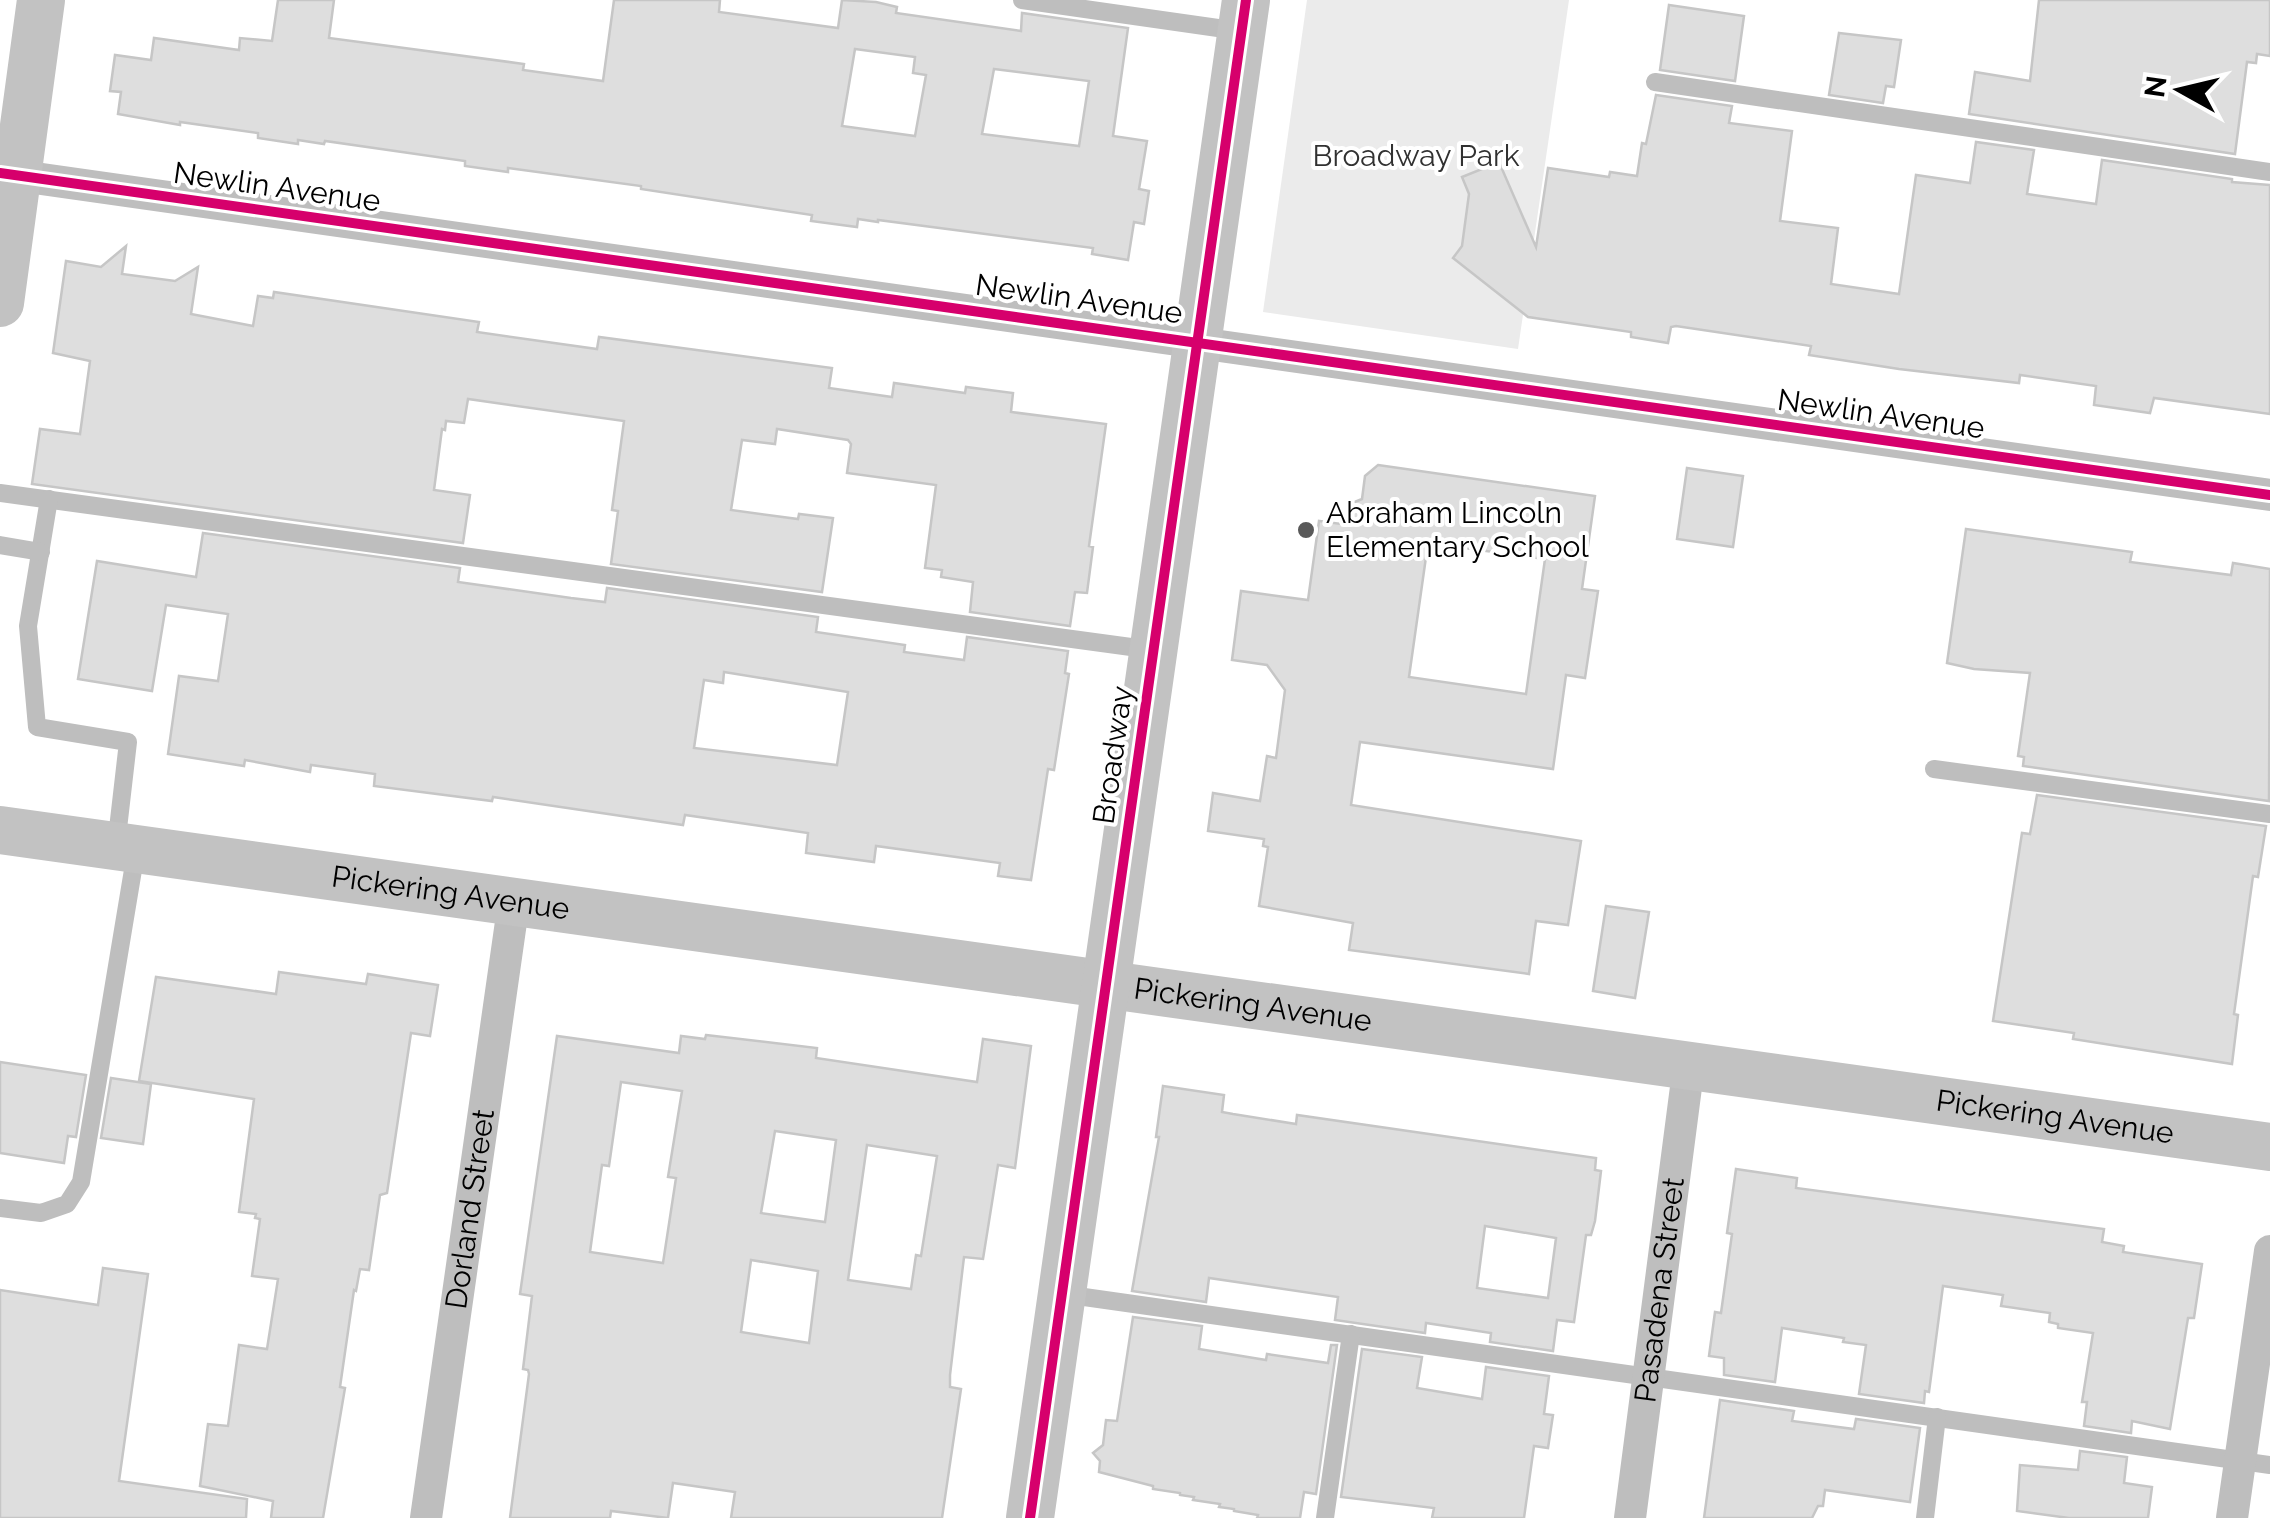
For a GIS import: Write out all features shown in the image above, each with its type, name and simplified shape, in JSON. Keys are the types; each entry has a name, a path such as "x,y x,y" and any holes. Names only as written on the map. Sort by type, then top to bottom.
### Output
{"street":[{"path":"0,302 9,174 41,0"},
{"name":"Broadway","path":"1030,1518 1244,16"},
{"name":"Newlin Avenue","path":"9,174 2270,495"},
{"name":"Pickering Avenue","path":"0,830 2270,1147"},
{"name":"Dorland Street","path":"426,1518 514,902"},
{"name":"Pasadena Street","path":"1630,1518 1689,1064"},
{"path":"2232,1518 2255,1463 2270,1252"}],"lane":[{"path":"1022,0 1244,16"},
{"path":"1655,82 2270,172"},
{"path":"0,493 1153,650"},
{"path":"0,1208 41,1213 66,1204 81,1182 126,848 128,742 37,727 28,626 49,500"},
{"path":"0,544 42,552"},
{"path":"1934,769 2270,814"},
{"path":"1062,1294 2255,1463"},
{"path":"1324,1518 1350,1334"},
{"path":"1925,1518 1937,1417"}],"green space":[{"name":"Broadway Park","path":"1307,0 1569,0 1518,349 1263,312"}],"building":[{"path":"278,0 334,0 329,38 524,64 523,70 603,81 614,0 720,0 719,12 838,28 842,0 876,2 897,7 896,13 1021,31 1022,13 1128,28 1113,136 1147,141 1139,189 1149,191 1144,224 1134,222 1128,260 1092,254 1093,248 878,220 858,219 857,227 811,221 812,215 641,186 465,166 465,161 325,141 324,144 298,140 298,144 258,138 258,133 118,114 121,92 110,91 115,55 151,60 154,38 239,50 240,38 272,41","holes":["855,49 915,57 913,73 926,75 915,136 842,126","994,69 1089,81 1079,146 982,134"]},
{"path":"2039,0 2270,0 2270,56 2257,54 2256,63 2247,62 2235,154 1969,114 1975,72 2030,81"},
{"path":"1669,5 1744,16 1735,81 1660,70"},
{"path":"1839,33 1901,40 1894,87 1886,86 1883,103 1829,95"},
{"path":"1656,95 1732,106 1729,123 1792,131 1780,221 1838,228 1831,284 1899,294 1916,175 1970,183 1976,142 2034,150 2027,194 2096,204 2102,160 2270,185 2270,414 2154,398 2150,413 2094,405 2096,386 2020,375 2019,383 1899,369 1809,355 1811,346 1676,326 1671,327 1668,343 1631,337 1631,332 1528,317 1453,258 1462,246 1469,194 1462,177 1499,162 1536,247 1548,168 1609,177 1610,172 1637,176"},
{"path":"126,246 122,274 175,281 198,267 191,314 253,326 258,296 273,298 274,292 479,322 477,332 597,349 599,337 832,368 829,388 892,397 894,383 965,393 966,387 1013,393 1011,412 1106,424 1089,546 1093,547 1087,593 1075,592 1070,626 970,612 973,582 941,577 942,570 925,568 936,485 847,473 851,444 848,440 777,429 775,444 742,440 731,510 798,519 799,514 833,518 822,592 611,564 618,511 612,510 624,421 468,399 464,423 446,421 445,430 442,429 434,490 470,495 463,543 32,484 40,429 80,434 90,361 53,353 66,261 101,267"},
{"path":"1378,465 1595,496 1582,589 1598,591 1585,678 1566,675 1553,769 1360,742 1351,805 1581,841 1568,925 1536,921 1529,974 1349,950 1353,923 1259,906 1268,847 1263,846 1264,839 1208,831 1213,793 1260,801 1267,756 1276,758 1285,690 1267,665 1232,660 1241,591 1308,600 1319,521 1341,524 1352,503 1362,499 1365,476","holes":["1428,543 1545,559 1526,694 1409,677"]},
{"path":"1687,468 1743,476 1733,547 1677,539"},
{"path":"1966,529 2132,552 2130,562 2231,575 2233,563 2270,569 2269,801 2023,766 2024,757 2018,756 2030,673 1947,663"},
{"path":"203,533 460,568 458,582 571,598 605,602 607,588 818,617 816,632 905,645 904,652 964,660 967,637 1068,651 1065,673 1069,674 1054,770 1048,769 1031,880 998,876 1000,863 876,846 874,862 806,853 808,833 685,815 683,825 493,797 492,801 374,786 375,774 311,765 310,772 245,760 244,766 168,754 179,676 218,681 228,614 166,605 152,691 78,679 97,561 196,577","holes":["724,672 848,692 837,765 694,748 704,680 723,683"]},
{"path":"2037,795 2266,826 2258,877 2253,876 2234,1014 2238,1015 2232,1064 2073,1039 2074,1033 1993,1021 2022,833 2030,834"},
{"path":"1606,906 1649,912 1635,998 1593,991"},
{"path":"279,972 366,984 368,974 438,985 430,1036 411,1033 387,1193 380,1195 369,1270 360,1269 354,1290 340,1387 345,1388 323,1518 271,1518 273,1501 200,1486 208,1424 228,1426 239,1345 267,1349 278,1279 252,1276 260,1219 255,1218 256,1214 239,1212 254,1099 139,1081 156,977 276,994"},
{"path":"706,1035 817,1048 816,1058 977,1082 983,1039 1031,1046 1015,1168 998,1165 983,1259 964,1257 950,1375 950,1387 961,1389 942,1518 731,1518 735,1492 673,1483 668,1518 611,1511 610,1518 510,1518 529,1374 523,1369 532,1296 520,1294 557,1036 679,1053 681,1036 705,1039","holes":["621,1082 682,1091 668,1177 676,1178 663,1263 590,1252 602,1165 609,1166","775,1131 836,1140 825,1222 761,1213","867,1145 937,1156 921,1256 916,1255 911,1289 848,1280","751,1260 818,1271 809,1343 741,1332"]},
{"path":"0,1062 86,1075 76,1137 68,1136 64,1163 0,1153"},
{"path":"111,1078 151,1084 143,1144 101,1138"},
{"path":"1163,1086 1224,1095 1222,1112 1233,1114 1296,1124 1297,1115 1596,1158 1595,1170 1601,1171 1595,1221 1591,1235 1586,1235 1574,1322 1557,1320 1553,1351 1490,1342 1491,1333 1426,1323 1425,1333 1335,1320 1338,1297 1209,1278 1206,1302 1132,1291","holes":["1485,1226 1556,1238 1548,1298 1477,1288"]},
{"path":"1736,1169 1797,1178 1796,1188 2104,1229 2102,1242 2124,1246 2123,1252 2202,1264 2194,1318 2188,1318 2170,1429 2132,1421 2131,1433 2084,1426 2087,1402 2082,1402 2093,1333 2058,1328 2058,1324 2049,1322 2050,1313 2001,1306 2003,1295 1943,1286 1929,1392 1925,1391 1924,1403 1859,1394 1866,1345 1782,1328 1775,1382 1724,1375 1724,1358 1709,1356 1715,1312 1721,1313"},
{"path":"103,1268 148,1274 119,1481 247,1499 246,1518 0,1518 0,1290 98,1305"},
{"path":"1133,1317 1202,1326 1199,1349 1266,1360 1267,1354 1328,1363 1331,1345 1337,1345 1316,1494 1304,1492 1300,1518 1257,1518 1258,1515 1099,1472 1100,1461 1093,1453 1103,1445 1106,1420 1117,1421"},
{"path":"1362,1349 1422,1357 1417,1388 1482,1399 1486,1367 1549,1376 1544,1414 1553,1415 1548,1448 1534,1446 1524,1518 1432,1518 1434,1508 1341,1497"},
{"path":"1720,1400 1794,1411 1792,1421 1854,1429 1856,1419 1920,1428 1910,1502 1825,1490 1823,1506 1818,1506 1812,1518 1704,1518"},
{"path":"2080,1451 2127,1457 2124,1483 2152,1487 2148,1518 2069,1518 2017,1511 2020,1465 2078,1470"}],"cycle path":[{"path":"1030,1518 1246,0"},
{"path":"0,173 2270,495"}],"place":[{"name":"Abraham Lincoln Elementary School","path":"1306,530"}]}
